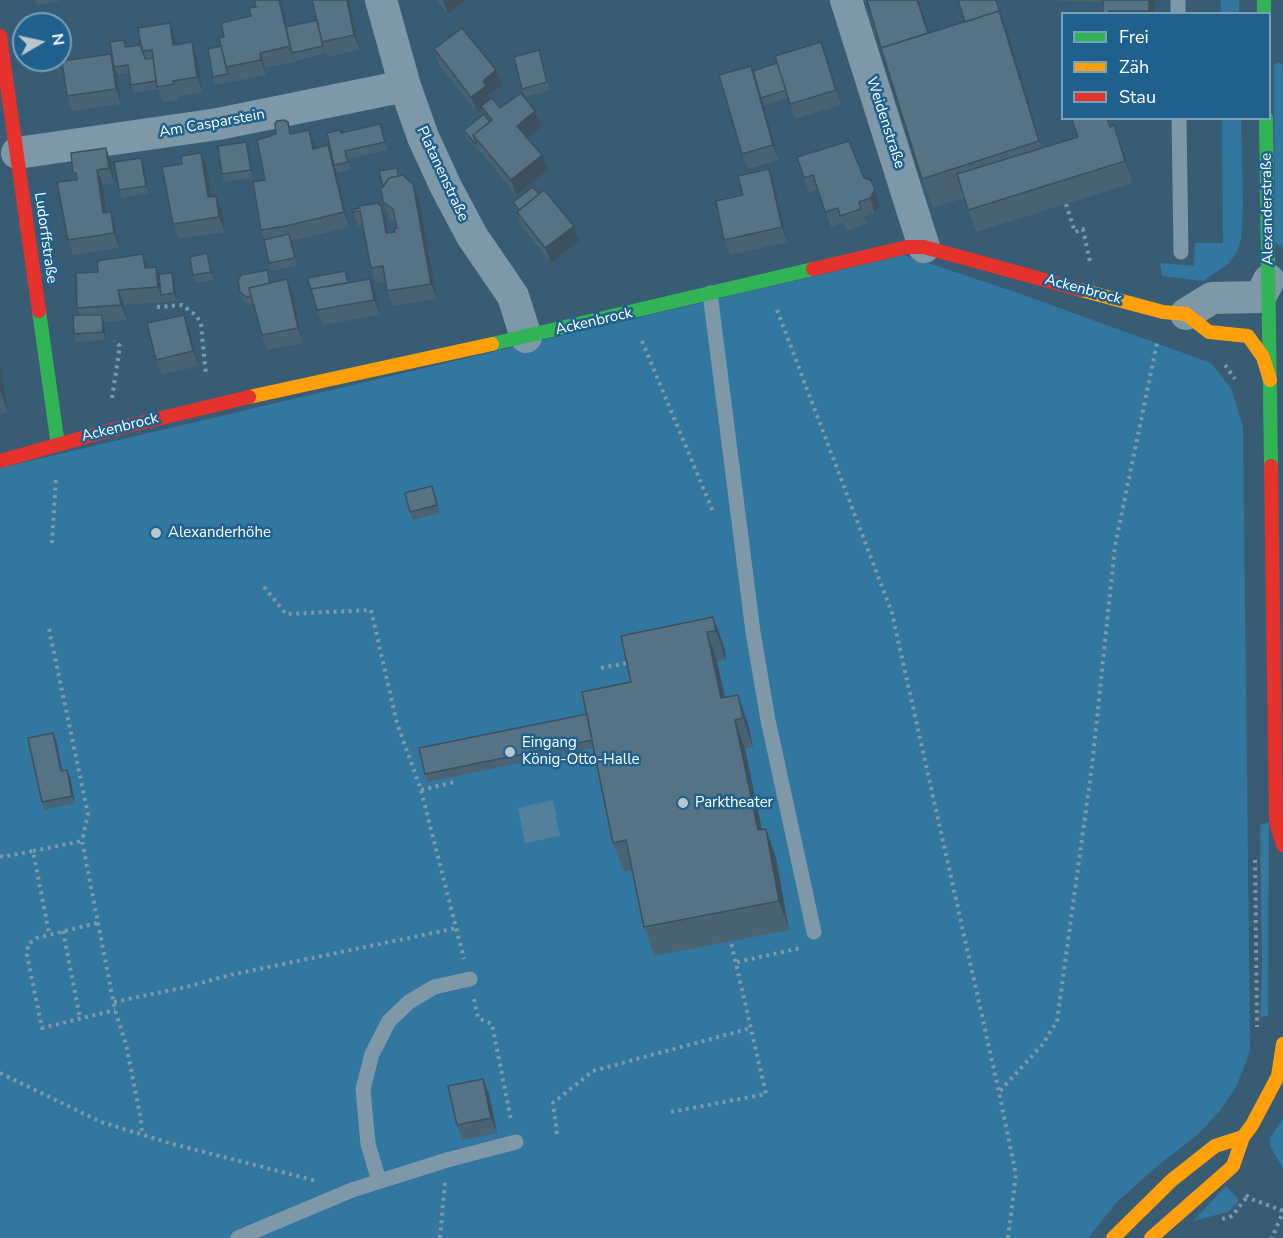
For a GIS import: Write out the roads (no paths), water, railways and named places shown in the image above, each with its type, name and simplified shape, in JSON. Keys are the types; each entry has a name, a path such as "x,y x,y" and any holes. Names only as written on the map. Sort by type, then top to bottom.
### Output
{"street":[{"name":"Platanenstraße","path":"381,0 405,86 423,137 472,236 513,296 526,337"},
{"name":"Weidenstraße","path":"846,0 924,247"},
{"name":"Ludorffstraße","path":"0,36 58,445"},
{"name":"Am Casparstein","path":"17,153 218,124 405,86"},
{"name":"Alexanderstraße","path":"1266,120 1271,315 1276,822 1283,845"},
{"name":"Ackenbrock","path":"0,461 107,431 210,406 526,337 907,248 924,247 1097,295 1174,313 1209,332 1271,315"},
{"path":"1174,313 1212,298 1271,315 1263,357 1270,380"},
{"path":"1151,1238 1233,1167 1243,1137 1252,1125 1278,1076 1283,1044"},
{"path":"1113,1238 1172,1180 1215,1146 1243,1137"}],"lane":[{"path":"1179,120 1181,252"},
{"path":"710,293 753,632 768,720 814,932"},
{"path":"379,1181 368,1144 363,1089 372,1054 389,1021 408,1002 434,987 470,979"},
{"path":"238,1238 352,1190 447,1160 514,1134"}],"place":[{"name":"Alexanderhöhe","path":"156,533"},
{"name":"Eingang König-Otto-Halle","path":"510,752"},
{"name":"Parktheater","path":"683,803"}]}
